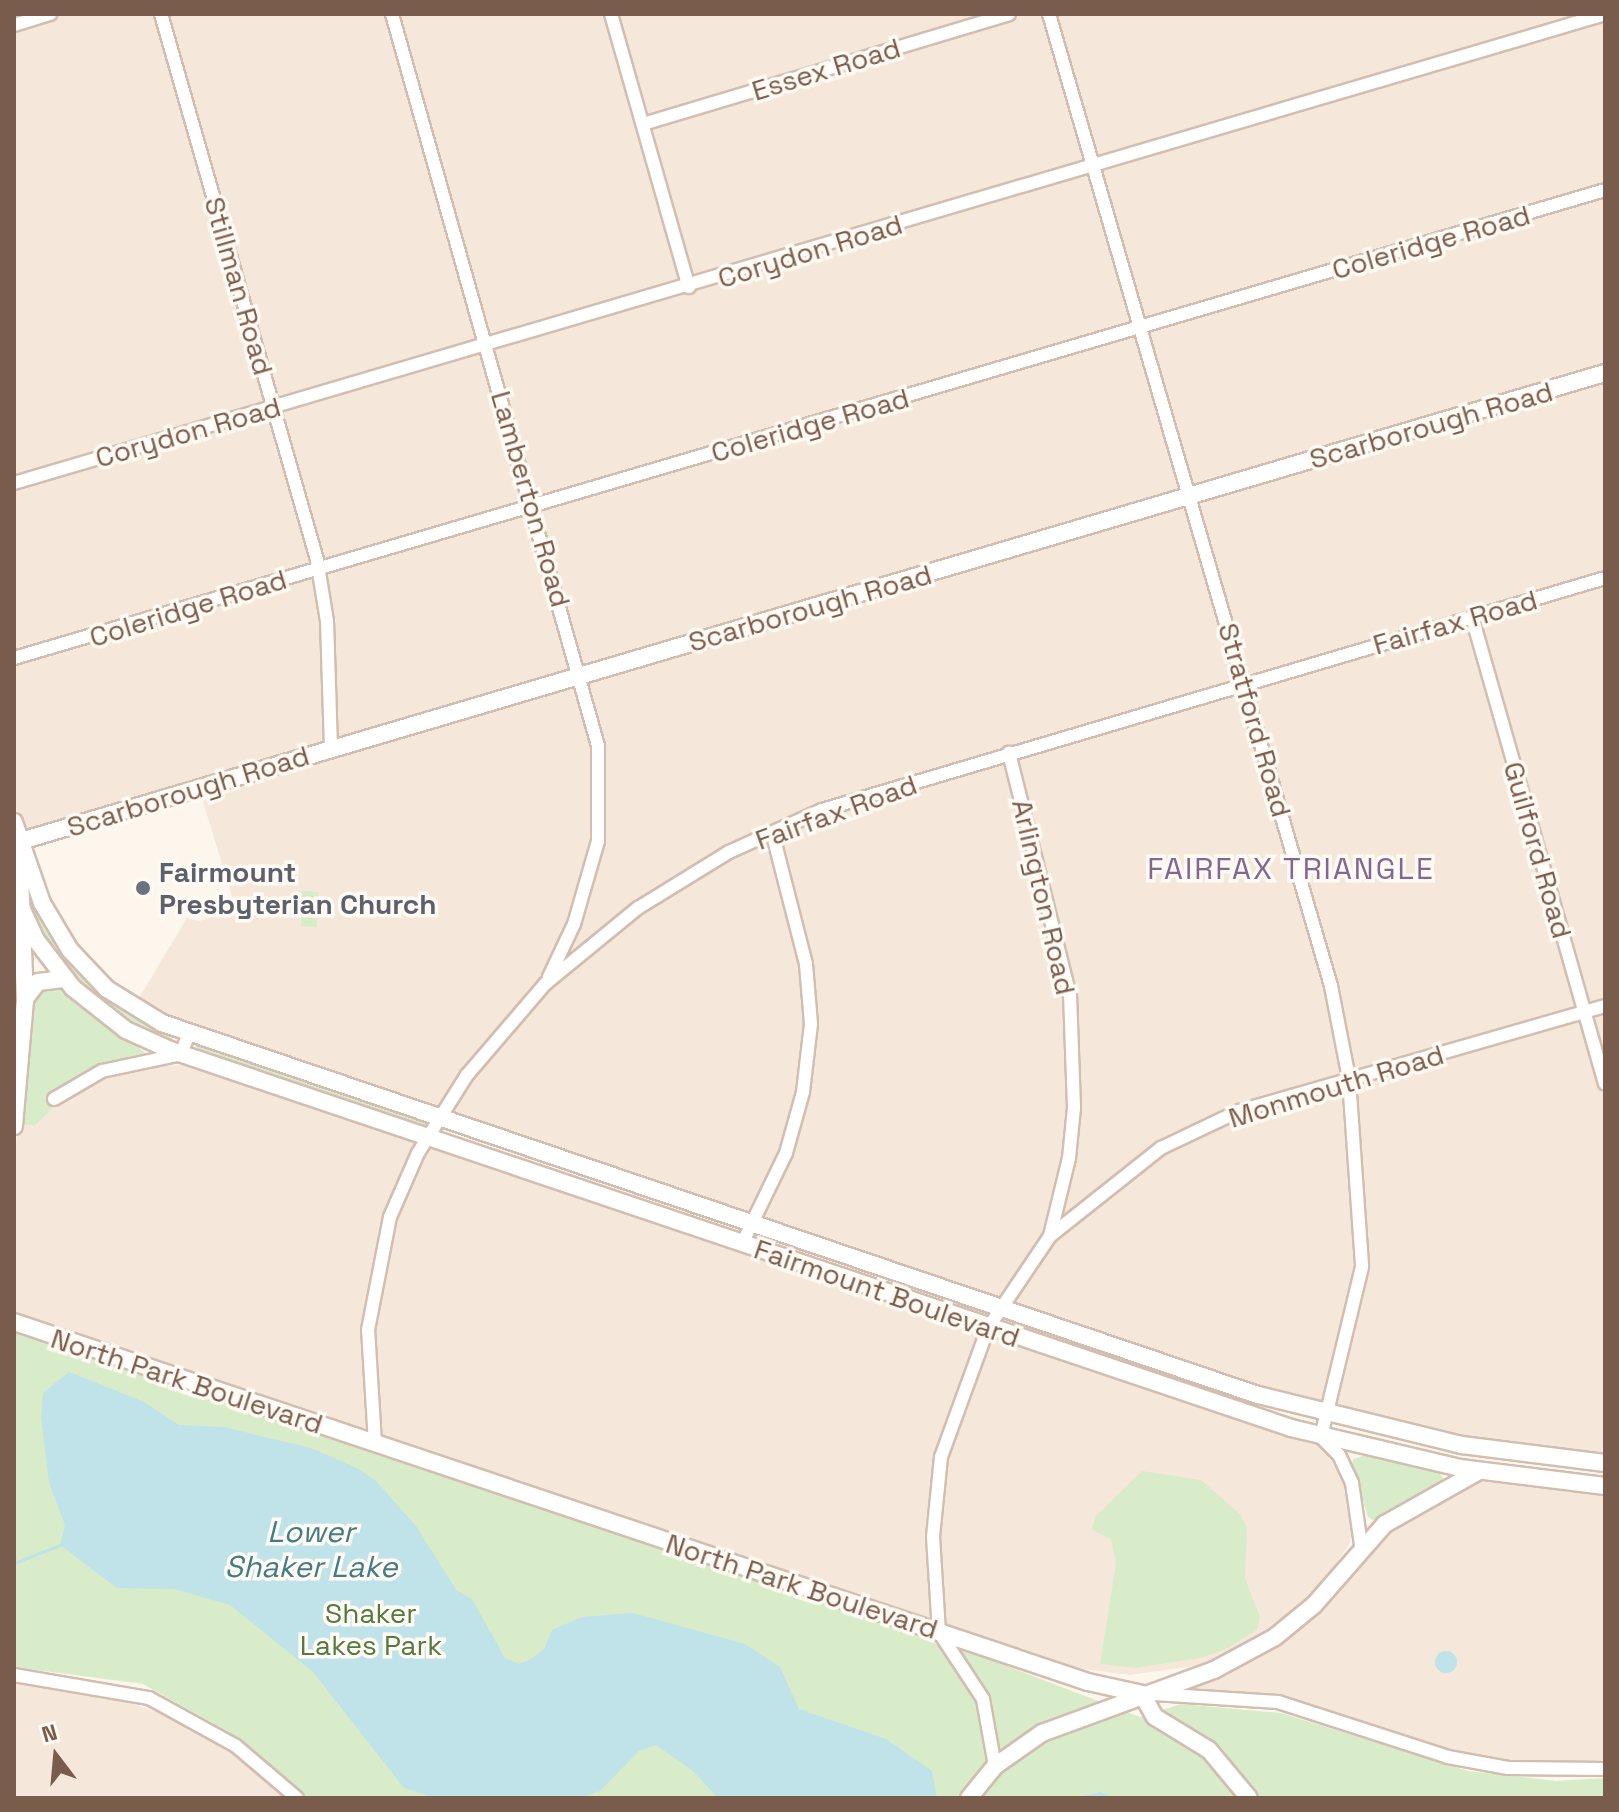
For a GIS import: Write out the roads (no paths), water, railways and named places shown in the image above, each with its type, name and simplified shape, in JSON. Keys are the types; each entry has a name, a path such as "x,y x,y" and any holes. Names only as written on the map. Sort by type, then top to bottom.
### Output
{"main road":[{"name":"Scarborough Road","path":"17,842 1605,373"},
{"name":"Fairmount Boulevard","path":"14,822 17,842 47,913 79,961 139,1011 189,1033 1328,1415 1499,1451 1605,1463"},
{"path":"15,1118 25,999 17,842"},
{"name":"Fairmount Boulevard","path":"14,892 23,915 63,979 114,1023 181,1054 988,1328 1321,1437 1479,1471 1604,1481"},
{"path":"25,999 38,982 63,979"},
{"name":"North Park Boulevard","path":"14,1322 1088,1682 1142,1694"},
{"path":"969,1798 995,1766 1042,1733 1214,1670 1275,1637 1314,1605 1361,1545 1405,1509 1479,1471 1499,1451"},
{"path":"1142,1694 1155,1717 1209,1750 1249,1798"}],"street":[{"path":"14,25 50,14"},
{"name":"Stillman Road","path":"161,14 319,569 330,656 331,749"},
{"name":"Lamberton Road","path":"392,14 582,675 598,746 601,808 598,841 574,924 545,984"},
{"path":"611,14 689,287"},
{"name":"Essex Road","path":"643,124 1009,14"},
{"name":"Stratford Road","path":"1049,14 1138,328 1246,683 1331,986 1349,1079 1362,1267 1321,1437"},
{"name":"Corydon Road","path":"14,483 689,287 1605,14"},
{"name":"Coleridge Road","path":"14,658 1605,190"},
{"name":"Fairfax Road","path":"375,1443 367,1380 378,1272 390,1217 429,1138 467,1075 545,984 599,939 675,883 772,832 822,810 1605,578"},
{"name":"Guilford Road","path":"1472,617 1605,1083"},
{"name":"Arlington Road","path":"995,1766 983,1699 939,1632 933,1537 941,1457 988,1328 999,1307 1050,1236 1069,1158 1074,1108 1070,996 1009,753"},
{"path":"742,1244 786,1153 803,1092 811,1024 806,964 772,832"},
{"path":"574,924 599,939"},
{"name":"Monmouth Road","path":"1050,1236 1161,1148 1239,1111 1605,1006"},
{"path":"54,1099 102,1071 181,1054 189,1033"},
{"path":"1321,1437 1339,1455 1352,1483 1361,1545"},
{"path":"14,1675 149,1698 236,1746 297,1798"},
{"name":"North Park Boulevard","path":"1142,1694 1278,1702 1448,1757 1508,1768 1605,1769"}],"water":[{"name":"Lower Shaker Lake","path":"69,1372 144,1402 179,1425 224,1427 311,1448 357,1468 376,1481 416,1526 457,1591 472,1599 505,1658 519,1664 531,1659 544,1649 552,1630 582,1617 633,1613 745,1644 780,1667 799,1709 886,1739 932,1771 937,1798 718,1798 693,1771 656,1745 639,1751 600,1791 580,1798 434,1798 404,1788 313,1672 230,1605 174,1589 117,1588 60,1545 65,1525 49,1483 41,1416 43,1393"},
{"path":"1446,1651 1454,1654 1457,1662 1454,1670 1446,1673 1438,1670 1435,1662 1438,1654"}],"waterway":[{"path":"14,1563 60,1545"},
{"path":"1078,1798 1099,1793 1113,1798"}],"place":[{"name":"Fairmount Presbyterian Church","path":"143,888"}],"district":[{"name":"FAIRFAX TRIANGLE","path":"1291,869"}],"park label":[{"name":"Shaker Lakes Park","path":"371,1629"}]}
